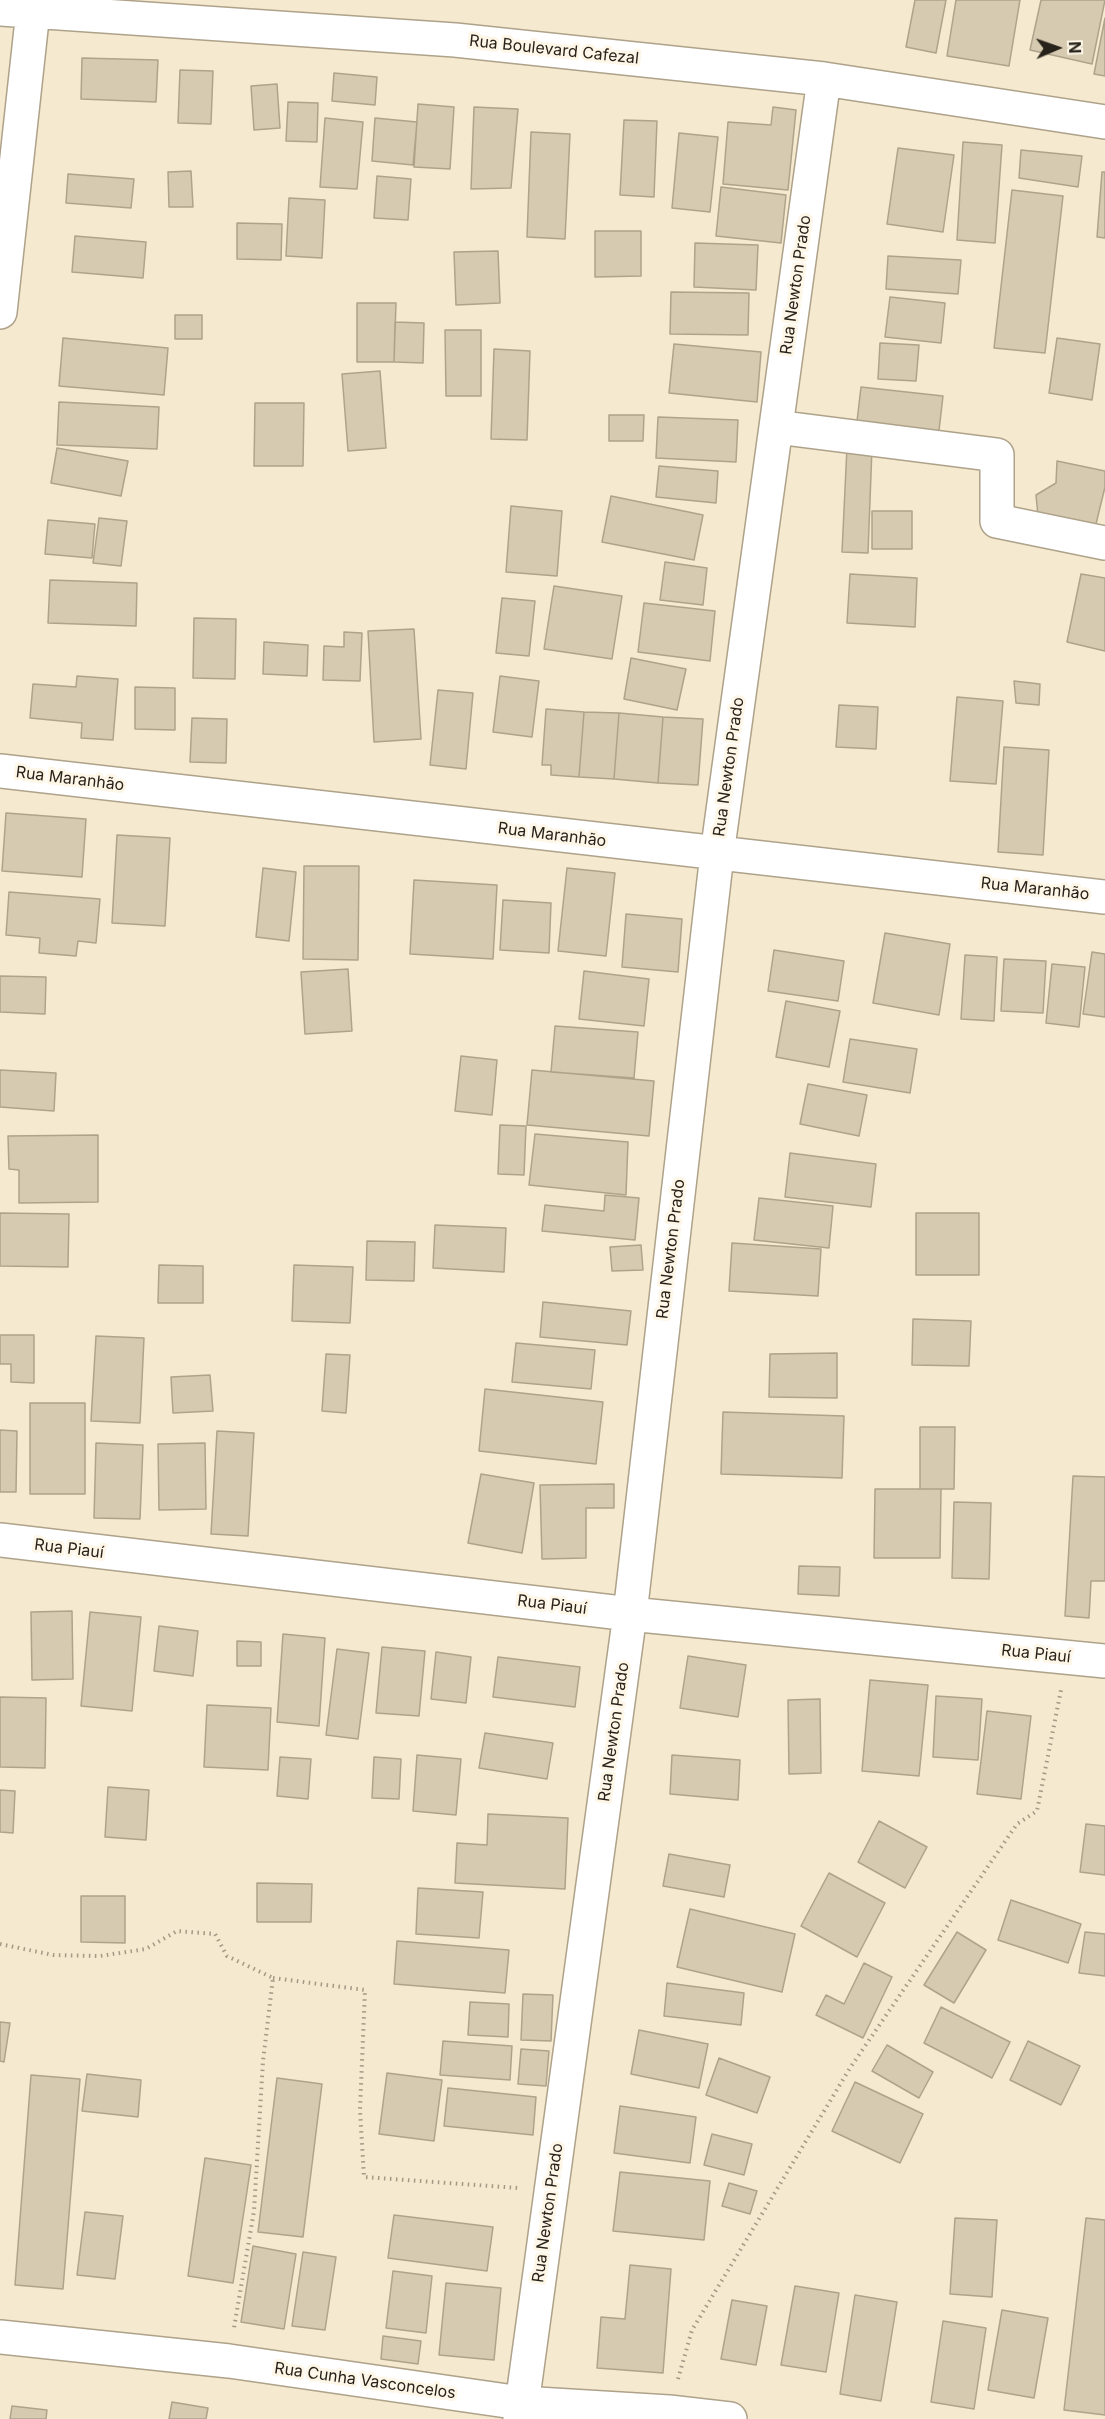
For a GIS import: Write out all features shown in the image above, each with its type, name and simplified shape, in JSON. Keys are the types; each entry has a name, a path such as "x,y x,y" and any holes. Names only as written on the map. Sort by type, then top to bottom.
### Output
{"street":[{"name":"Rua Boulevard Cafezal","path":"0,9 455,40 824,79 1105,122"},
{"path":"0,312 33,11"},
{"name":"Rua Newton Prado","path":"521,2411 630,1614 717,854 824,79"},
{"path":"776,427 997,455 997,520 1105,543"},
{"name":"Rua Maranhão","path":"0,771 1105,897"},
{"name":"Rua Piauí","path":"0,1540 630,1614 1105,1661"},
{"name":"Rua Cunha Vasconcelos","path":"0,2337 229,2361 521,2411 669,2412 730,2419"}],"path":[{"path":"669,2412 692,2330 850,2068 1017,1824 1037,1811 1067,1657"},
{"path":"0,1944 53,1955 100,1956 146,1949 177,1931 215,1934 227,1956 273,1978 365,1990 360,2110 364,2177 551,2190"},
{"path":"229,2361 254,2211 263,2061 273,1978"}],"building":[{"path":"915,0 946,0 936,53 906,47"},
{"path":"956,0 1020,0 1009,66 947,56"},
{"path":"1041,0 1105,0 1092,64 1030,50"},
{"path":"1105,18 1105,76 1094,74"},
{"path":"82,58 158,60 156,102 81,99"},
{"path":"180,70 213,71 211,124 178,123"},
{"path":"334,73 377,77 375,105 332,101"},
{"path":"277,84 280,128 254,130 251,86"},
{"path":"288,102 318,103 317,142 286,141"},
{"path":"418,104 454,107 450,169 414,167"},
{"path":"474,107 518,109 511,188 471,189"},
{"path":"773,107 796,110 788,190 723,184 728,122 771,125"},
{"path":"325,118 363,122 357,189 320,187"},
{"path":"375,118 417,122 413,165 372,161"},
{"path":"624,120 657,121 654,197 620,195"},
{"path":"531,132 570,134 565,239 527,237"},
{"path":"679,133 718,137 710,212 672,208"},
{"path":"963,142 1002,145 995,243 957,240"},
{"path":"898,148 954,155 943,232 887,224"},
{"path":"1021,150 1082,156 1078,187 1019,178"},
{"path":"191,171 193,207 169,207 168,172"},
{"path":"1102,172 1105,172 1105,238 1097,237"},
{"path":"68,174 134,179 131,208 66,203"},
{"path":"377,176 411,179 408,220 374,218"},
{"path":"721,187 786,195 781,243 716,236"},
{"path":"1012,190 1063,196 1045,353 994,348"},
{"path":"289,198 325,200 322,258 286,256"},
{"path":"237,223 282,224 281,260 237,259"},
{"path":"595,231 641,231 641,276 595,277"},
{"path":"75,236 146,242 143,278 72,272"},
{"path":"695,243 758,245 756,290 694,287"},
{"path":"498,251 500,303 456,305 454,252"},
{"path":"888,256 961,260 958,294 886,289"},
{"path":"671,292 749,293 748,335 670,334"},
{"path":"890,297 945,303 941,343 885,337"},
{"path":"357,303 396,303 394,362 357,362"},
{"path":"175,315 202,315 202,339 175,339"},
{"path":"395,322 424,323 423,363 394,362"},
{"path":"445,330 481,330 481,396 446,396"},
{"path":"63,338 168,348 164,395 59,386"},
{"path":"1057,338 1100,344 1092,400 1049,393"},
{"path":"880,343 919,345 916,381 878,379"},
{"path":"674,344 761,352 757,402 669,393"},
{"path":"494,349 530,351 527,440 491,439"},
{"path":"380,371 386,448 348,451 342,374"},
{"path":"861,387 943,396 938,439 856,430"},
{"path":"59,402 159,407 157,449 57,445"},
{"path":"255,403 304,403 303,466 254,466"},
{"path":"609,415 644,415 643,441 609,441"},
{"path":"658,417 738,420 736,462 656,458"},
{"path":"847,447 872,448 868,553 842,552"},
{"path":"57,448 128,461 121,496 51,483"},
{"path":"1057,461 1105,471 1105,487 1095,528 1038,516 1036,495 1056,483"},
{"path":"659,466 718,471 716,503 656,497"},
{"path":"611,496 703,515 694,560 602,542"},
{"path":"511,506 562,511 557,576 506,572"},
{"path":"872,511 912,511 912,549 872,549"},
{"path":"99,518 127,521 121,566 93,563"},
{"path":"48,520 95,524 92,558 45,554"},
{"path":"665,562 707,568 703,605 660,600"},
{"path":"850,574 917,578 915,627 847,623"},
{"path":"1081,574 1105,578 1105,651 1067,642"},
{"path":"50,580 137,583 136,626 48,623"},
{"path":"554,586 622,596 612,659 544,649"},
{"path":"502,598 535,601 529,656 496,653"},
{"path":"644,603 715,611 710,661 638,652"},
{"path":"194,618 236,619 235,679 193,678"},
{"path":"414,629 421,739 374,742 368,631"},
{"path":"344,632 362,633 360,681 323,680 324,646 344,647"},
{"path":"264,642 308,645 307,676 263,674"},
{"path":"631,658 686,669 677,710 624,699"},
{"path":"77,676 118,679 113,740 81,738 82,723 30,718 33,684 76,687"},
{"path":"500,676 539,681 532,737 493,732"},
{"path":"1014,681 1040,684 1039,705 1016,703"},
{"path":"135,687 175,688 175,730 135,729"},
{"path":"438,690 473,693 466,769 430,765"},
{"path":"957,697 1003,701 996,784 950,781"},
{"path":"839,705 878,707 876,749 836,747"},
{"path":"546,709 584,712 579,777 551,775 551,765 542,765"},
{"path":"584,712 619,713 614,779 579,777"},
{"path":"619,713 663,717 658,783 614,779"},
{"path":"663,717 703,719 698,785 658,783"},
{"path":"192,718 227,719 226,763 190,762"},
{"path":"1004,747 1049,750 1043,855 998,852"},
{"path":"6,813 86,819 82,877 2,871"},
{"path":"117,835 170,838 165,926 112,923"},
{"path":"304,866 359,866 358,960 303,959"},
{"path":"263,868 296,872 289,941 256,937"},
{"path":"567,868 615,873 606,956 558,951"},
{"path":"414,880 497,885 493,959 410,954"},
{"path":"9,892 100,899 96,943 78,941 76,956 39,953 40,938 6,935"},
{"path":"503,900 551,903 549,953 500,950"},
{"path":"626,914 682,919 678,972 622,967"},
{"path":"885,933 950,944 939,1015 873,1003"},
{"path":"774,950 844,961 838,1001 768,991"},
{"path":"1092,952 1105,954 1105,1017 1083,1014"},
{"path":"965,955 997,957 994,1021 961,1019"},
{"path":"1004,959 1046,961 1043,1013 1001,1011"},
{"path":"1052,964 1085,967 1079,1027 1046,1023"},
{"path":"348,969 352,1031 305,1034 301,972"},
{"path":"584,971 649,979 644,1026 579,1019"},
{"path":"0,976 46,977 45,1014 0,1012"},
{"path":"786,1001 840,1011 829,1067 776,1057"},
{"path":"555,1026 638,1032 634,1078 551,1072"},
{"path":"850,1039 917,1049 910,1093 843,1082"},
{"path":"461,1056 497,1060 492,1115 455,1111"},
{"path":"0,1070 56,1073 54,1111 0,1107"},
{"path":"532,1070 654,1081 649,1136 527,1125"},
{"path":"808,1084 867,1095 859,1136 800,1124"},
{"path":"500,1125 526,1126 524,1175 498,1174"},
{"path":"535,1134 628,1142 626,1195 529,1185"},
{"path":"98,1135 98,1202 19,1203 19,1170 9,1169 8,1136"},
{"path":"790,1153 876,1164 871,1207 785,1197"},
{"path":"605,1195 639,1198 635,1240 542,1231 545,1205 604,1211"},
{"path":"759,1198 833,1206 829,1248 754,1240"},
{"path":"0,1213 69,1214 68,1267 0,1266"},
{"path":"916,1213 979,1213 979,1275 916,1275"},
{"path":"435,1225 506,1228 504,1272 433,1268"},
{"path":"367,1241 415,1242 414,1281 366,1280"},
{"path":"732,1243 821,1249 818,1296 729,1291"},
{"path":"641,1245 643,1270 612,1271 610,1247"},
{"path":"159,1265 203,1266 203,1303 158,1303"},
{"path":"294,1265 353,1267 350,1323 292,1321"},
{"path":"543,1302 631,1311 627,1345 540,1337"},
{"path":"913,1319 971,1321 969,1366 912,1365"},
{"path":"0,1335 34,1335 34,1383 11,1382 11,1364 0,1364"},
{"path":"96,1336 144,1338 140,1423 91,1421"},
{"path":"516,1343 595,1350 591,1389 512,1382"},
{"path":"837,1353 837,1398 769,1397 770,1354"},
{"path":"326,1354 350,1355 346,1413 322,1411"},
{"path":"210,1375 213,1411 173,1413 171,1377"},
{"path":"485,1389 603,1402 596,1464 479,1451"},
{"path":"30,1403 85,1403 85,1494 30,1494"},
{"path":"723,1412 844,1416 842,1478 721,1474"},
{"path":"920,1427 955,1427 954,1489 920,1489"},
{"path":"0,1430 17,1431 16,1492 0,1492"},
{"path":"217,1431 254,1433 248,1536 211,1534"},
{"path":"96,1443 143,1445 140,1519 94,1518"},
{"path":"205,1443 206,1509 159,1510 158,1444"},
{"path":"481,1474 534,1483 522,1553 468,1543"},
{"path":"1073,1476 1105,1477 1105,1581 1091,1581 1089,1618 1065,1616"},
{"path":"614,1484 614,1508 586,1508 586,1558 542,1559 540,1485"},
{"path":"875,1489 941,1489 940,1558 874,1558"},
{"path":"954,1502 991,1503 989,1579 952,1578"},
{"path":"799,1566 840,1567 839,1596 798,1594"},
{"path":"72,1611 73,1679 32,1680 31,1612"},
{"path":"90,1612 141,1617 132,1711 81,1706"},
{"path":"159,1626 198,1631 193,1676 154,1671"},
{"path":"283,1634 325,1638 319,1726 277,1722"},
{"path":"237,1641 261,1642 261,1666 237,1666"},
{"path":"382,1647 425,1651 419,1716 376,1713"},
{"path":"337,1649 369,1653 358,1739 326,1735"},
{"path":"436,1652 471,1657 466,1703 431,1699"},
{"path":"688,1656 746,1665 738,1717 680,1708"},
{"path":"498,1657 580,1667 575,1707 493,1697"},
{"path":"870,1680 928,1685 919,1776 862,1771"},
{"path":"936,1696 982,1699 978,1760 933,1757"},
{"path":"0,1697 46,1698 45,1768 0,1767"},
{"path":"820,1699 821,1773 789,1774 788,1700"},
{"path":"207,1705 271,1708 268,1770 204,1767"},
{"path":"987,1711 1031,1716 1021,1799 977,1794"},
{"path":"485,1733 553,1743 547,1779 479,1768"},
{"path":"417,1755 461,1759 456,1815 413,1811"},
{"path":"672,1755 740,1760 738,1800 670,1794"},
{"path":"280,1757 311,1759 308,1799 277,1796"},
{"path":"374,1757 401,1759 399,1799 372,1798"},
{"path":"108,1787 149,1790 146,1840 105,1837"},
{"path":"0,1790 15,1791 13,1833 0,1832"},
{"path":"488,1814 568,1818 565,1889 455,1883 457,1843 487,1845"},
{"path":"879,1821 927,1847 905,1888 858,1862"},
{"path":"1086,1824 1105,1826 1105,1875 1080,1872"},
{"path":"669,1854 730,1865 724,1897 663,1886"},
{"path":"829,1873 885,1903 857,1957 801,1926"},
{"path":"257,1883 312,1884 311,1922 257,1922"},
{"path":"418,1888 483,1892 479,1938 416,1934"},
{"path":"81,1896 125,1896 125,1943 81,1942"},
{"path":"1011,1900 1081,1924 1068,1963 998,1940"},
{"path":"690,1909 795,1934 782,1992 677,1967"},
{"path":"957,1932 986,1950 954,2003 924,1985"},
{"path":"1085,1932 1105,1934 1105,1976 1079,1973"},
{"path":"397,1941 509,1950 505,1993 394,1984"},
{"path":"864,1963 892,1977 863,2038 816,2015 826,1995 844,2004"},
{"path":"667,1983 744,1993 741,2025 664,2016"},
{"path":"523,1994 553,1995 551,2041 521,2040"},
{"path":"470,2002 509,2004 508,2037 468,2035"},
{"path":"941,2007 1010,2042 992,2078 924,2043"},
{"path":"0,2022 10,2023 4,2062 0,2061"},
{"path":"639,2030 708,2044 699,2088 631,2074"},
{"path":"443,2041 512,2046 510,2080 440,2075"},
{"path":"1028,2041 1080,2066 1061,2105 1010,2080"},
{"path":"887,2045 933,2072 919,2098 872,2071"},
{"path":"521,2049 549,2051 546,2086 518,2084"},
{"path":"719,2058 770,2077 757,2113 706,2095"},
{"path":"387,2073 442,2080 434,2141 379,2134"},
{"path":"87,2074 141,2080 138,2117 82,2111"},
{"path":"31,2075 80,2079 63,2289 15,2285"},
{"path":"277,2078 322,2084 303,2237 258,2232"},
{"path":"855,2082 923,2114 900,2163 832,2131"},
{"path":"448,2088 536,2097 533,2135 444,2126"},
{"path":"620,2106 696,2117 690,2163 614,2153"},
{"path":"712,2134 752,2144 744,2175 704,2165"},
{"path":"205,2158 251,2165 233,2283 188,2276"},
{"path":"620,2172 710,2181 704,2240 613,2231"},
{"path":"729,2183 757,2191 750,2214 722,2206"},
{"path":"85,2212 123,2216 115,2279 77,2275"},
{"path":"394,2215 493,2227 487,2271 388,2258"},
{"path":"955,2218 997,2220 992,2297 950,2294"},
{"path":"1086,2218 1105,2220 1105,2415 1064,2410"},
{"path":"253,2246 296,2254 284,2329 241,2322"},
{"path":"303,2252 336,2257 325,2330 292,2326"},
{"path":"630,2265 671,2269 663,2373 597,2368 601,2317 625,2319"},
{"path":"393,2271 432,2276 426,2333 386,2328"},
{"path":"446,2283 501,2288 494,2360 439,2355"},
{"path":"795,2286 839,2293 826,2372 781,2365"},
{"path":"855,2295 897,2302 881,2401 840,2394"},
{"path":"732,2300 767,2306 756,2365 721,2359"},
{"path":"1002,2310 1048,2318 1034,2398 988,2390"},
{"path":"943,2321 986,2328 974,2409 931,2402"},
{"path":"383,2336 421,2341 418,2364 381,2359"},
{"path":"172,2402 208,2408 206,2419 169,2419"},
{"path":"12,2406 47,2410 46,2419 10,2419"}]}
